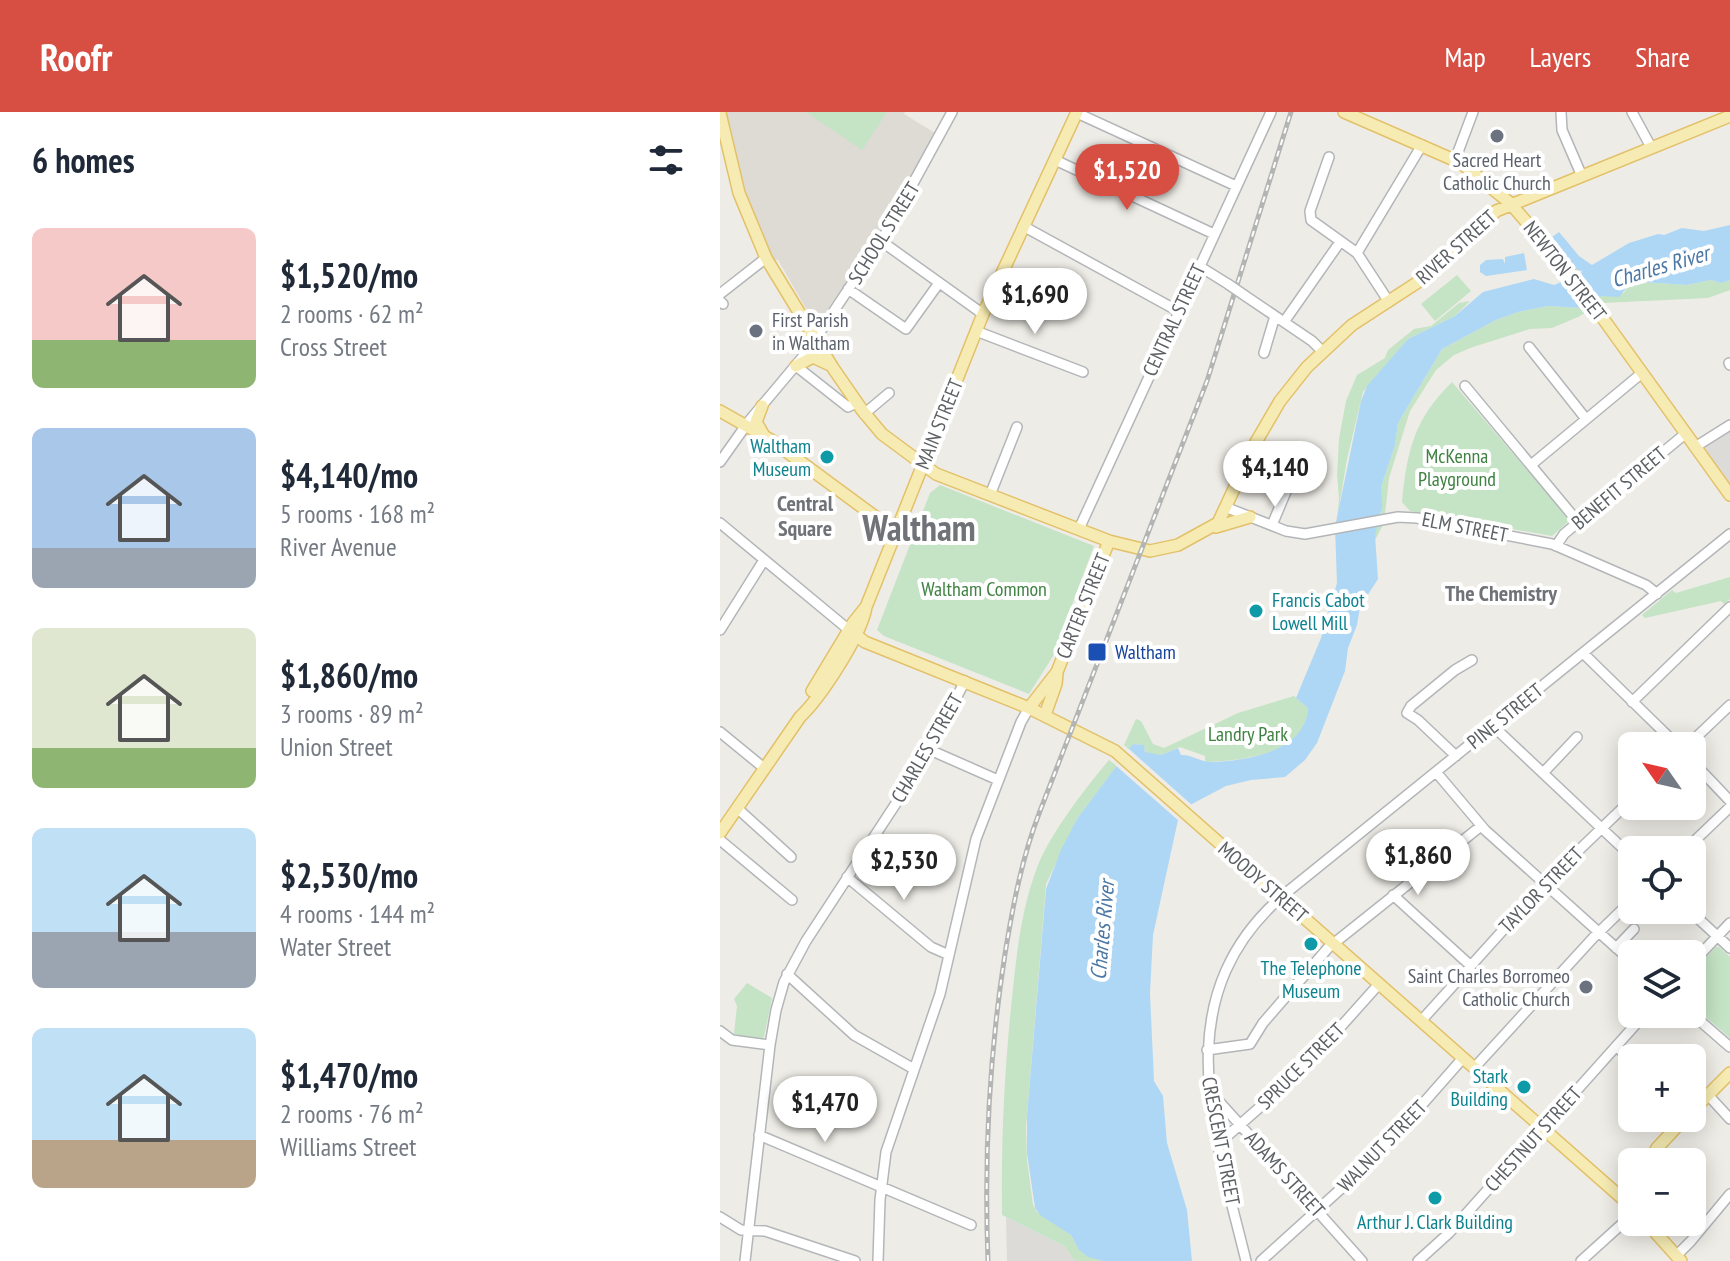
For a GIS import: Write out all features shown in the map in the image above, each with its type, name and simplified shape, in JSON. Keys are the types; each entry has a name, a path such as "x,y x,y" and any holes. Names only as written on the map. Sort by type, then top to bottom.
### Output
{"main road":[{"name":"NEWTON STREET","path":"1344,112 1455,160 1510,203 1571,274 1730,495"},
{"path":"720,113 739,193 766,258 856,403 885,437 936,474 1109,541 1150,551 1250,517"},
{"name":"MAIN STREET","path":"720,833 817,697 866,607 983,314 1074,113"},
{"name":"RIVER STREET","path":"1225,507 1242,466 1270,416 1322,351 1355,323 1435,271 1496,211 1722,116"},
{"path":"796,366 808,358 816,358 826,361 833,368"},
{"path":"762,406 756,422 767,437 897,530"},
{"path":"720,411 767,437"},
{"path":"1211,528 1219,522 1225,507"},
{"name":"CARTER STREET","path":"1029,708 1057,672 1109,541"},
{"path":"866,607 868,630 887,650"},
{"name":"MOODY STREET","path":"852,633 1045,715 1102,743 1122,757 1618,1193"},
{"name":"CARTER STREET","path":"1045,715 1056,687 1057,672"},
{"path":"1708,1095 1730,1073"},
{"path":"1657,1148 1672,1132"},
{"path":"1659,1236 1679,1258"}],"street":[{"name":"SCHOOL STREET","path":"720,462 796,366 881,241 909,197 952,112"},
{"name":"CENTRAL STREET","path":"1079,529 1271,112"},
{"path":"1455,160 1473,112"},
{"path":"1561,112 1562,130 1581,174"},
{"path":"1632,112 1651,147"},
{"path":"1074,113 1236,186"},
{"path":"1357,253 1422,145"},
{"path":"1329,157 1310,217 1315,225 1357,253 1389,302"},
{"path":"1055,160 1214,234"},
{"path":"1023,226 1178,311"},
{"path":"881,241 983,314"},
{"path":"1264,353 1280,319 1340,242"},
{"path":"721,300 766,258"},
{"path":"1199,266 1280,319 1322,351"},
{"path":"848,289 906,329 939,283"},
{"path":"976,331 1083,372"},
{"path":"1529,347 1586,419"},
{"path":"796,366 848,407 856,403"},
{"path":"1531,465 1642,373"},
{"path":"1465,386 1578,522"},
{"path":"864,414 889,393"},
{"path":"1695,447 1730,425"},
{"path":"990,495 1017,427"},
{"name":"BENEFIT STREET","path":"1556,546 1562,535 1685,434"},
{"path":"1272,525 1293,475"},
{"name":"ELM STREET","path":"1225,507 1298,534 1324,533 1414,517 1556,546 1646,585 1657,594"},
{"path":"720,523 852,633"},
{"name":"PINE STREET","path":"1281,897 1730,534"},
{"path":"722,623 764,560"},
{"path":"1632,702 1730,607"},
{"path":"1583,653 1663,732"},
{"path":"1456,756 1407,713 1411,706 1445,678 1472,660"},
{"name":"CHARLES STREET","path":"746,1257 770,1045 777,1001 787,974 930,750 965,681"},
{"path":"1702,732 1730,705"},
{"path":"878,1261 881,1185 889,1139 937,1002 974,847 1029,708"},
{"path":"1493,726 1618,844"},
{"path":"720,732 764,768"},
{"path":"1543,773 1577,737"},
{"path":"930,750 998,780"},
{"path":"1436,772 1481,826 1616,948 1634,929"},
{"path":"1699,836 1730,804 1706,777"},
{"path":"737,808 791,857"},
{"name":"TAYLOR STREET","path":"1421,1021 1544,884 1618,812"},
{"path":"1207,1050 1250,1044 1261,1025 1334,944 1481,826"},
{"path":"720,840 792,900"},
{"path":"847,877 931,947 949,955"},
{"path":"1393,895 1471,966"},
{"name":"CRESCENT STREET","path":"1246,1261 1207,1088 1207,1050 1214,1002 1226,967 1243,940 1281,897"},
{"path":"1475,1067 1618,913"},
{"path":"1706,949 1730,923"},
{"path":"1704,924 1730,948"},
{"path":"787,974 854,1035 914,1069"},
{"name":"SPRUCE STREET","path":"1218,1144 1302,1070 1379,984"},
{"path":"1706,1026 1730,1047"},
{"name":"CHESTNUT STREET","path":"1418,1261 1449,1233 1632,1028"},
{"path":"720,1031 734,1040 770,1045"},
{"name":"WALNUT STREET","path":"1261,1261 1376,1157 1463,1058"},
{"name":"ADAMS STREET","path":"1207,1088 1362,1261"},
{"path":"1708,1095 1730,1119"},
{"path":"759,1135 971,1225"},
{"path":"1679,1258 1730,1194"},
{"path":"720,1217 740,1229 765,1231 855,1261"},
{"path":"1581,1261 1615,1229 1618,1222"},
{"path":"746,1257 756,1261"}],"shaded area":[{"path":"725,112 905,112 935,133 892,215 818,323 815,324 778,260 774,260 760,232 745,196"},
{"path":"1730,430 1730,487 1704,451 1706,446"},
{"path":"1006,1217 1064,1246 1075,1261 1007,1261"}],"green space":[{"path":"806,112 887,112 862,150"},
{"path":"1457,275 1471,291 1435,321 1421,304"},
{"path":"1711,280 1721,283 1730,280 1730,290 1708,298 1602,303 1552,328 1530,329 1454,355 1436,370 1410,411 1389,478 1384,523 1375,540 1381,514 1381,487 1395,445 1398,423 1442,349 1496,320 1518,312 1548,306 1580,308 1602,296 1624,293 1629,285 1643,282 1687,285"},
{"path":"1470,301 1455,316 1408,339 1363,392 1337,519 1339,439 1346,401 1357,375 1385,358 1388,350 1414,329 1431,326 1459,303"},
{"name":"McKenna Playground","path":"1452,382 1568,518 1568,522 1552,536 1410,511 1402,502 1415,437 1429,409"},
{"name":"Waltham Common","path":"940,485 1094,546 1053,656 1029,694 884,636 877,630 930,493"},
{"path":"1730,577 1730,599 1724,604 1721,601 1645,618 1642,615 1672,590 1676,593"},
{"name":"Landry Park","path":"1294,696 1308,708 1305,724 1285,745 1270,752 1208,762 1205,756 1180,747 1161,755 1146,753 1143,745 1133,744 1131,751 1124,745 1136,719 1141,721 1153,744 1164,748 1238,713"},
{"path":"1109,760 1117,766 1077,819 1046,884 1026,1127 1027,1160 1033,1205 1037,1212 1071,1235 1077,1246 1093,1258 1103,1261 1075,1261 1064,1246 1002,1215 1006,1060 1017,954 1032,882 1044,852 1060,825"},
{"path":"1716,947 1730,957 1730,1038 1706,1017 1706,957"},
{"path":"747,983 772,998 761,1039 734,1034 737,1006 734,999"}],"water":[{"name":"Charles River","path":"1730,225 1730,280 1687,285 1643,282 1629,285 1619,297 1602,296 1580,308 1548,306 1518,312 1496,320 1442,349 1398,423 1395,445 1381,487 1382,507 1375,535 1378,579 1360,607 1345,671 1317,743 1305,760 1285,777 1226,786 1192,804 1178,820 1153,935 1150,993 1154,1081 1163,1096 1167,1143 1187,1210 1192,1261 1103,1261 1088,1257 1079,1250 1071,1235 1040,1215 1035,1208 1027,1153 1027,1116 1046,889 1077,819 1133,744 1144,745 1145,752 1161,755 1178,748 1181,755 1211,762 1272,751 1297,735 1305,723 1308,708 1296,698 1321,638 1337,583 1335,527 1361,401 1367,386 1408,339 1455,316 1483,292 1534,279 1554,285 1581,274 1582,271 1577,270 1552,237 1559,232 1579,256 1592,265 1629,243 1658,234 1664,235 1682,228 1704,231"},
{"path":"1524,253 1527,270 1486,276 1480,272 1480,265 1486,260 1503,259 1505,264 1505,257"}],"pier":[{"path":"1129,749 1193,806 1179,821 1115,765"}],"railway":[{"path":"988,1261 987,1145 992,1069 1005,954 1023,864 1040,811 1207,381 1291,112"}],"place":[{"name":"Sacred Heart Catholic Church","path":"1497,136"},
{"name":"First Parish in Waltham","path":"756,331"},
{"name":"Waltham Museum","path":"827,457"},
{"name":"Francis Cabot Lowell Mill","path":"1256,611"},
{"name":"Waltham","path":"1097,652"},
{"name":"The Telephone Museum","path":"1311,944"},
{"name":"Saint Charles Borromeo Catholic Church","path":"1586,987"},
{"name":"Stark Building","path":"1524,1087"},
{"name":"Arthur J. Clark Building","path":"1435,1198"}],"district":[{"name":"Central Square","path":"805,516"},
{"name":"Waltham","path":"919,527"},
{"name":"The Chemistry","path":"1501,593"}]}
